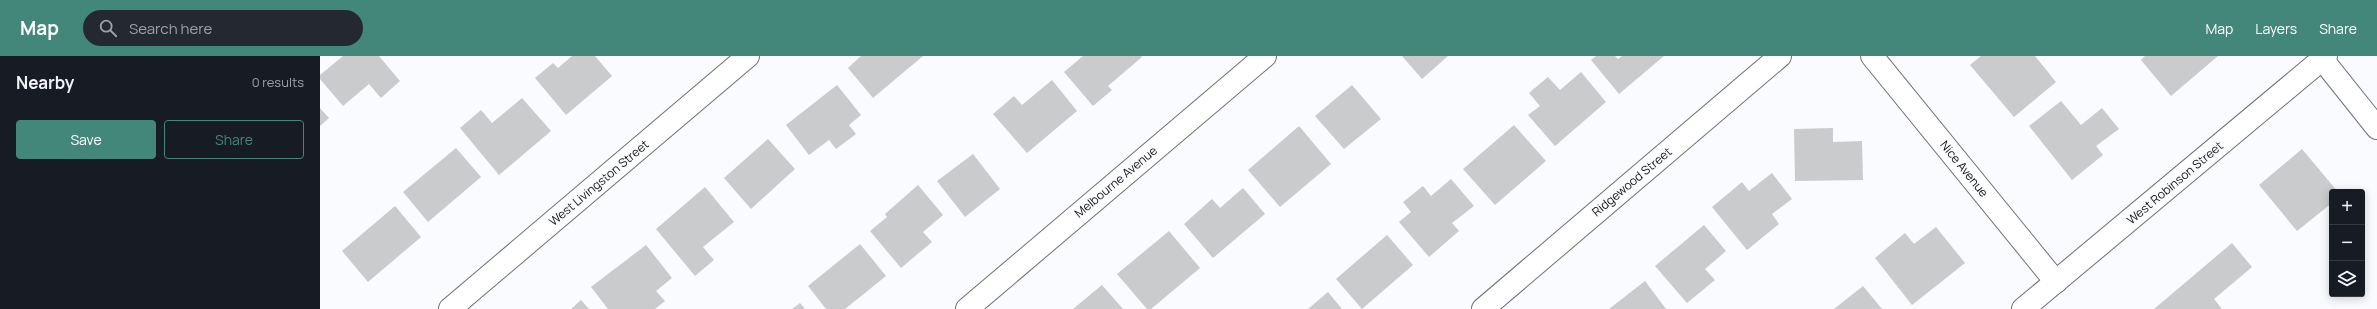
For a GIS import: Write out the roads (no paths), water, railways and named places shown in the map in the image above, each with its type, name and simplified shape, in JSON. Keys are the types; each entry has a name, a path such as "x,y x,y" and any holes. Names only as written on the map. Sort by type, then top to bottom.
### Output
{"street":[{"name":"West Livingston Street","path":"450,309 748,56"},
{"name":"Melbourne Avenue","path":"967,309 1264,56"},
{"name":"Ridgewood Street","path":"1483,309 1780,56"},
{"name":"Nice Avenue","path":"1872,56 2056,282"},
{"name":"West Robinson Street","path":"2023,309 2324,58"},
{"path":"2324,58 2377,128"}]}
